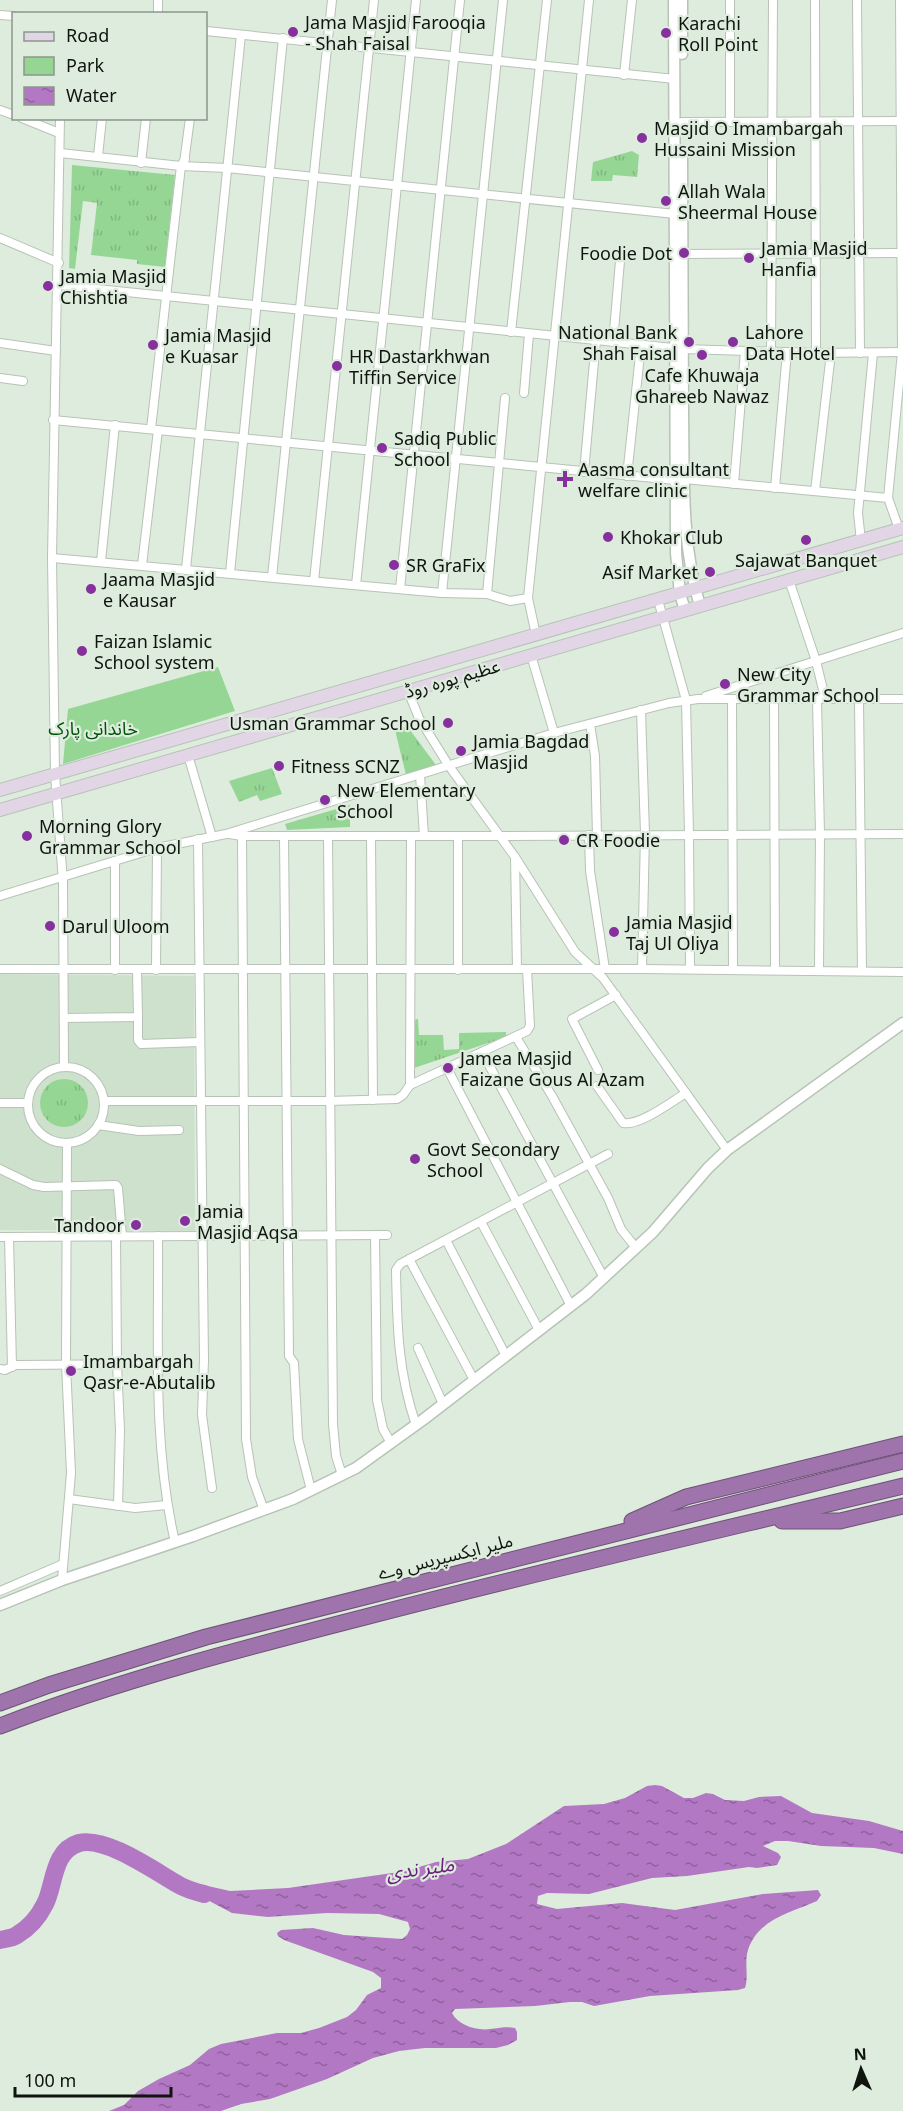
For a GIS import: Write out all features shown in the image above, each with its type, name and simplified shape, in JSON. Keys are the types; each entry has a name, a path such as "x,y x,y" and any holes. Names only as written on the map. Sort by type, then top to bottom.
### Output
{"highway":[{"path":"586,1541 686,1497 903,1444"},
{"name":"ملیر ایکسپریس وے","path":"0,1703 49,1685 206,1636 903,1461"},
{"path":"0,1726 62,1702 201,1659 480,1587 903,1486"},
{"path":"758,1521 840,1521 903,1506"}],"main road":[{"name":"عظیم پورہ روڈ","path":"0,790 901,529"},
{"name":"عظیم پورہ روڈ","path":"0,810 903,547"}],"street":[{"path":"272,577 332,0"},
{"path":"314,581 374,0"},
{"path":"356,585 416,0"},
{"path":"400,589 460,0"},
{"path":"442,593 503,0"},
{"path":"511,332 547,0"},
{"path":"536,635 528,598 589,0"},
{"path":"624,75 632,0"},
{"path":"674,0 675,214 679,254"},
{"path":"682,0 679,480 676,553 680,594 685,610"},
{"path":"730,0 730,122"},
{"path":"771,352 773,0"},
{"path":"815,0 816,353"},
{"path":"857,0 860,353"},
{"path":"900,0 903,352 888,498 901,529"},
{"path":"207,31 675,79"},
{"path":"186,569 241,35"},
{"path":"230,573 283,39"},
{"path":"27,120 59,133"},
{"path":"60,120 52,558 55,774 63,875 64,1066"},
{"path":"98,156 102,120"},
{"path":"141,163 146,120"},
{"path":"142,565 166,296 190,120"},
{"path":"682,122 902,121"},
{"path":"60,153 141,163 183,164 270,172 675,214"},
{"path":"0,238 59,263"},
{"path":"679,254 902,253"},
{"path":"613,342 620,261"},
{"path":"58,285 679,349 816,353 903,352"},
{"path":"524,393 529,334"},
{"path":"584,472 596,340"},
{"path":"0,343 56,351"},
{"path":"627,476 640,345"},
{"path":"734,484 745,351"},
{"path":"775,488 788,352"},
{"path":"815,491 831,353"},
{"path":"861,541 858,513 873,353"},
{"path":"0,378 23,381"},
{"path":"487,594 505,398"},
{"path":"53,420 541,468 888,498"},
{"path":"101,561 115,425"},
{"path":"893,445 903,442"},
{"path":"679,480 694,589 700,606"},
{"path":"52,558 442,593 487,594 510,601 528,598"},
{"path":"789,580 816,661 821,698 819,970"},
{"path":"658,600 686,700 690,969"},
{"path":"698,699 903,633"},
{"path":"531,655 554,733"},
{"path":"408,691 419,718 449,766 515,857 575,952 595,969 616,995 727,1150"},
{"path":"0,896 157,848 226,834 554,733 669,703 698,699 903,699"},
{"path":"774,699 775,970"},
{"path":"859,699 862,970"},
{"path":"732,700 733,970"},
{"path":"642,710 645,834 642,969"},
{"path":"590,724 595,756 590,871 605,969"},
{"path":"188,755 212,837"},
{"path":"420,775 424,836"},
{"path":"226,834 242,836 501,837 645,834 903,834"},
{"path":"242,836 246,1439 252,1477 264,1510"},
{"path":"284,836 289,1356 294,1363 298,1439 311,1490"},
{"path":"328,836 333,1424 336,1456 342,1475"},
{"path":"371,836 373,1100"},
{"path":"410,1085 411,836"},
{"path":"458,836 458,970"},
{"path":"198,839 204,1360 202,1415 212,1488"},
{"path":"156,970 157,848"},
{"path":"515,857 517,969"},
{"path":"115,861 115,969"},
{"path":"0,969 690,969 903,972"},
{"path":"104,1101 397,1099 410,1085 527,1031 530,1026 527,969"},
{"path":"137,970 138,1040 141,1044 200,1042"},
{"path":"598,1070 572,1019 616,995"},
{"path":"64,1018 138,1017"},
{"path":"0,1605 62,1580 264,1510 342,1475 416,1425 571,1306 653,1232 708,1168 727,1150 903,1023"},
{"path":"516,1037 552,1096 608,1198 621,1228 636,1248"},
{"path":"482,1052 604,1278"},
{"path":"64,1066 80,1069 95,1080 104,1101 103,1114 98,1125 80,1140 67,1143 55,1142 43,1136 30,1119 27,1103 34,1082 53,1068 64,1066"},
{"path":"447,1068 571,1306"},
{"path":"597,1086 623,1123 627,1124 639,1121 686,1093"},
{"path":"0,1103 27,1103"},
{"path":"98,1125 139,1131 179,1130"},
{"path":"62,1580 71,1473 66,1364 67,1143"},
{"path":"416,1425 404,1387 398,1330 396,1270 400,1264 608,1154"},
{"path":"0,1169 33,1185 50,1188 116,1185 118,1188 117,1364 120,1430 118,1506"},
{"path":"481,1222 539,1330"},
{"path":"375,1235 377,1400 383,1429 391,1443"},
{"path":"12,1367 5,1237 387,1235"},
{"path":"158,1236 160,1420 167,1505 175,1542"},
{"path":"446,1240 506,1356"},
{"path":"410,1259 474,1380"},
{"path":"418,1348 443,1404"},
{"path":"0,1369 66,1364 159,1364"},
{"path":"69,1499 135,1508 167,1505"},
{"path":"0,1590 63,1564"}],"shaded area":[{"path":"0,974 194,976 195,1231 0,1230"}],"green space":[{"path":"632,151 639,155 637,177 613,175 612,181 591,181 593,162"},
{"path":"72,165 175,175 165,267 137,264 137,260 91,255 97,203 83,201 75,269 69,268"},
{"name":"خاندانی پارک","path":"218,667 235,711 63,764 68,709"},
{"path":"407,726 436,765 406,775 395,730"},
{"path":"272,768 282,794 260,801 257,795 239,802 229,781"},
{"path":"350,805 350,827 287,830 285,824"},
{"path":"418,1019 419,1035 443,1035 444,1050 459,1049 459,1033 506,1032 506,1037 414,1068 413,1020"},
{"path":"64,1079 81,1086 88,1103 81,1120 64,1127 47,1120 40,1103 47,1086"}],"water":[{"path":"647,1786 662,1786 684,1798 693,1798 706,1793 725,1800 744,1801 759,1797 781,1796 812,1813 869,1821 903,1831 903,1854 874,1848 775,1841 763,1846 778,1853 781,1857 777,1865 652,1878 589,1894 547,1893 538,1896 537,1904 557,1909 622,1903 675,1910 763,1894 818,1890 821,1895 817,1901 776,1918 759,1931 753,1939 747,1955 745,1988 650,1996 594,2006 582,2002 570,2002 535,2006 455,2009 452,2013 458,2021 473,2028 515,2028 517,2040 496,2048 425,2048 399,2051 373,2058 327,2079 270,2099 241,2104 221,2111 109,2111 124,2105 138,2091 159,2079 190,2065 209,2049 221,2044 277,2033 301,2033 319,2028 347,2017 356,2010 367,1995 381,1988 381,1978 373,1972 284,1940 277,1933 281,1930 313,1928 344,1935 402,1939 410,1929 408,1922 379,1914 327,1913 268,1917 232,1913 181,1886 199,1884 230,1891 288,1888 406,1871 436,1862 468,1859 506,1844 564,1806 604,1804 625,1798"}],"waterway":[{"name":"ملیر ندی","path":"0,1940 17,1935 37,1917 48,1896 59,1861 70,1847 79,1843 90,1842 103,1845 131,1856 182,1886 204,1894"}],"place":[{"name":"Jama Masjid Farooqia - Shah Faisal","path":"293,32"},
{"name":"Karachi Roll Point","path":"666,33"},
{"name":"Masjid O Imambargah Hussaini Mission","path":"642,138"},
{"name":"Allah Wala Sheermal House","path":"666,201"},
{"name":"Foodie Dot","path":"684,253"},
{"name":"Jamia Masjid Hanfia","path":"749,258"},
{"name":"Jamia Masjid Chishtia","path":"48,286"},
{"name":"National Bank Shah Faisal","path":"689,342"},
{"name":"Lahore Data Hotel","path":"733,342"},
{"name":"Jamia Masjid e Kuasar","path":"153,345"},
{"name":"Cafe Khuwaja Ghareeb Nawaz","path":"702,355"},
{"name":"HR Dastarkhwan Tiffin Service","path":"337,366"},
{"name":"Sadiq Public School","path":"382,448"},
{"name":"Aasma consultant welfare clinic","path":"565,479"},
{"name":"Khokar Club","path":"608,537"},
{"name":"Sajawat Banquet","path":"806,540"},
{"name":"SR GraFix","path":"394,565"},
{"name":"Asif Market","path":"710,572"},
{"name":"Jaama Masjid e Kausar","path":"91,589"},
{"name":"Faizan Islamic School system","path":"82,651"},
{"name":"New City Grammar School","path":"725,684"},
{"name":"Usman Grammar School","path":"448,723"},
{"name":"Jamia Bagdad Masjid","path":"461,751"},
{"name":"Fitness SCNZ","path":"279,766"},
{"name":"New Elementary School","path":"325,800"},
{"name":"Morning Glory Grammar School","path":"27,836"},
{"name":"CR Foodie","path":"564,840"},
{"name":"Darul Uloom","path":"50,926"},
{"name":"Jamia Masjid Taj Ul Oliya","path":"614,932"},
{"name":"Jamea Masjid Faizane Gous Al Azam","path":"448,1068"},
{"name":"Govt Secondary School","path":"415,1159"},
{"name":"Jamia Masjid Aqsa","path":"185,1221"},
{"name":"Tandoor","path":"136,1225"},
{"name":"Imambargah Qasr-e-Abutalib","path":"71,1371"}]}
